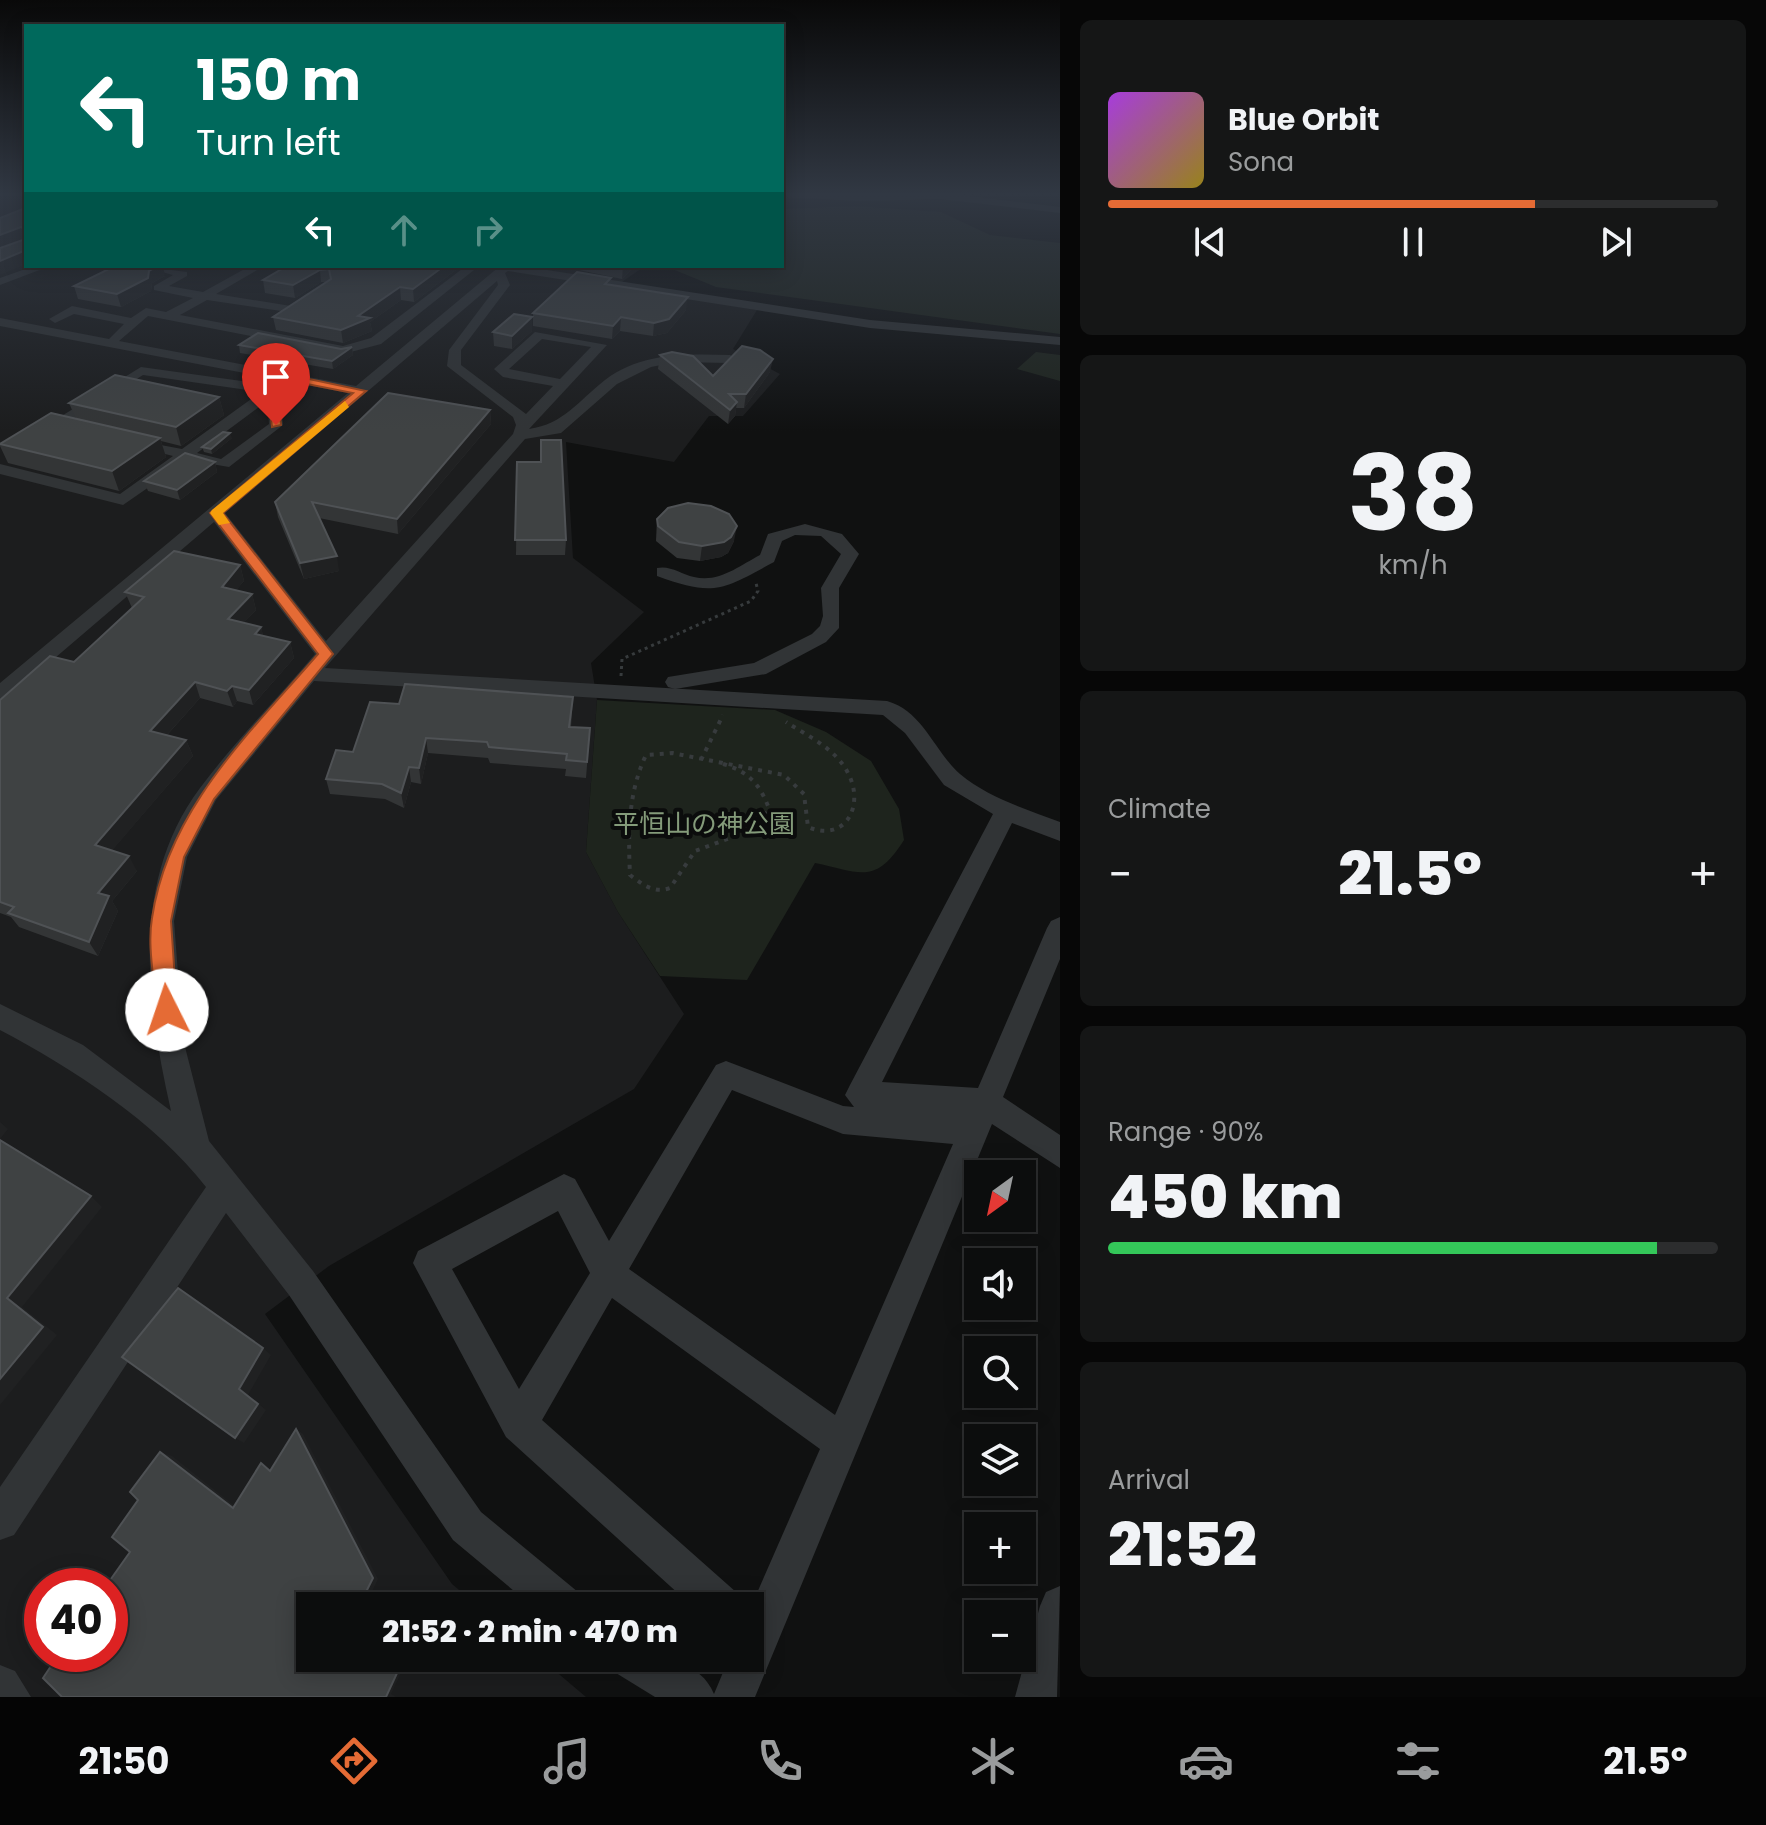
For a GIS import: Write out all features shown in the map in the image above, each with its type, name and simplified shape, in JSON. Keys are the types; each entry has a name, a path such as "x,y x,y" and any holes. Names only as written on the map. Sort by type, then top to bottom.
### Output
{"street":[{"path":"0,282 27,272"},
{"path":"175,272 183,274 158,288 291,310"},
{"path":"111,340 170,316 247,272"},
{"path":"126,308 343,350 361,348 376,341 465,272"},
{"path":"0,694 499,272"},
{"path":"504,272 504,285 455,350 454,366 519,415 522,430"},
{"path":"531,272 870,324 1060,341"},
{"path":"257,331 303,302"},
{"path":"55,319 72,310 133,322"},
{"path":"111,340 146,312"},
{"path":"0,322 111,340 361,391"},
{"path":"195,1148 169,1039 161,921 175,857 207,795 308,674 522,430 565,384 601,345 539,335 501,369 508,374 565,384"},
{"path":"522,430 556,430 612,381 647,364 676,358 730,359"},
{"path":"29,441 141,371 273,389"},
{"path":"0,469 123,500 290,378"},
{"path":"113,438 224,464 276,425 273,389"},
{"path":"56,424 85,431"},
{"path":"216,513 326,654"},
{"path":"643,691 661,684 759,669 819,638 829,628 832,616 830,588 850,554 846,545 829,534 793,530 774,538 768,558 720,584 708,585 663,572"},
{"path":"308,674 643,691 887,708 904,717 923,739 939,766 970,794 1060,832"},
{"path":"1006,811 860,1095 979,1116 1060,1153"},
{"path":"764,1618 1060,928"},
{"path":"0,1016 73,1054 195,1148 301,1283 467,1526 547,1592"},
{"path":"519,1424 726,1074 843,1120 979,1116"},
{"path":"0,1521 225,1187"},
{"path":"706,1592 519,1424 430,1263 564,1190 608,1274 840,1441"},
{"path":"1036,1697 1060,1606"},
{"path":"654,1672 694,1697"},
{"path":"734,1697 743,1672"},
{"path":"0,1686 10,1697"}],"path":[{"path":"622,659 751,601 756,597 758,586 743,573"},
{"path":"701,760 742,697 814,739 844,765 854,787 855,807 847,822 833,834 822,834 808,827 803,792 793,781 756,765 723,764"},
{"path":"658,751 723,764 739,768 757,781 768,806 757,828 695,851 680,881 670,890 649,888 630,875 631,802 639,768 646,755 658,751"}],"shaded area":[{"path":"0,272 636,272 616,286 757,310 733,349 780,374 743,416 709,416 674,462 566,442 573,558 644,612 591,663 597,700 586,852 618,912 684,1014 634,1089 329,1266 265,1314 452,1584 461,1592 296,1592 296,1672 557,1672 586,1697 0,1697"}],"green space":[{"path":"680,272 1060,272 1060,334 716,287"},
{"path":"1036,352 1060,355 1060,381 1017,369"},
{"name":"平恒山の神公園","path":"597,700 775,710 826,732 871,761 899,809 904,840 894,855 875,870 855,872 815,863 747,980 660,976 618,912 586,852"}],"building":[{"path":"102,272 149,272 148,278 117,294 74,286"},
{"path":"276,272 316,272 293,285 263,280"},
{"path":"330,272 436,272 413,289 400,287 358,316 370,318 341,330 273,317 331,279"},
{"path":"577,272 611,278 605,284 688,297 669,319 654,323 621,317 613,326 533,313"},
{"path":"514,314 532,317 512,336 493,332"},
{"path":"258,333 341,349 352,347 332,361 239,345"},
{"path":"742,346 760,350 773,359 746,394 729,394 737,402 730,410 660,355 672,352 693,356 713,376"},
{"path":"115,375 219,397 176,427 69,403"},
{"path":"388,393 490,410 397,519 312,502 337,556 300,563 275,502"},
{"path":"51,413 160,438 112,471 0,444"},
{"path":"223,432 230,433 211,449 202,447"},
{"path":"541,440 561,440 566,540 515,540 517,462 541,462"},
{"path":"185,453 215,462 177,490 144,481"},
{"path":"688,503 711,506 729,514 737,526 731,537 724,542 702,546 679,542 658,526 657,519 668,508"},
{"path":"174,551 240,565 222,587 252,594 228,619 261,627 255,634 290,642 249,690 232,686 227,691 195,682 150,731 186,740 95,845 129,856 98,893 109,896 89,942 8,913 14,907 0,902 0,700 50,656 74,662 144,597 125,592"},
{"path":"405,684 573,697 569,727 590,728 587,762 566,760 567,754 489,747 487,742 426,738 419,768 409,767 401,793 382,784 326,779 336,750 353,752 370,702 399,704"},
{"path":"0,1140 91,1196 7,1298 43,1327 0,1379"},
{"path":"178,1288 263,1348 239,1389 258,1404 235,1438 122,1357"},
{"path":"296,1429 373,1578 366,1592 296,1592 296,1672 398,1672 386,1697 62,1697 43,1678 47,1672 128,1672 128,1568 119,1568 130,1552 112,1537 138,1500 130,1492 160,1452 233,1508 261,1463 270,1471"}],"slow traffic":[{"path":"224,523 216,513 345,404"}],"route":[{"path":"167,1010 161,921 175,857 207,795 326,654 277,596 216,513 361,391 290,378 273,389 276,425"}]}
